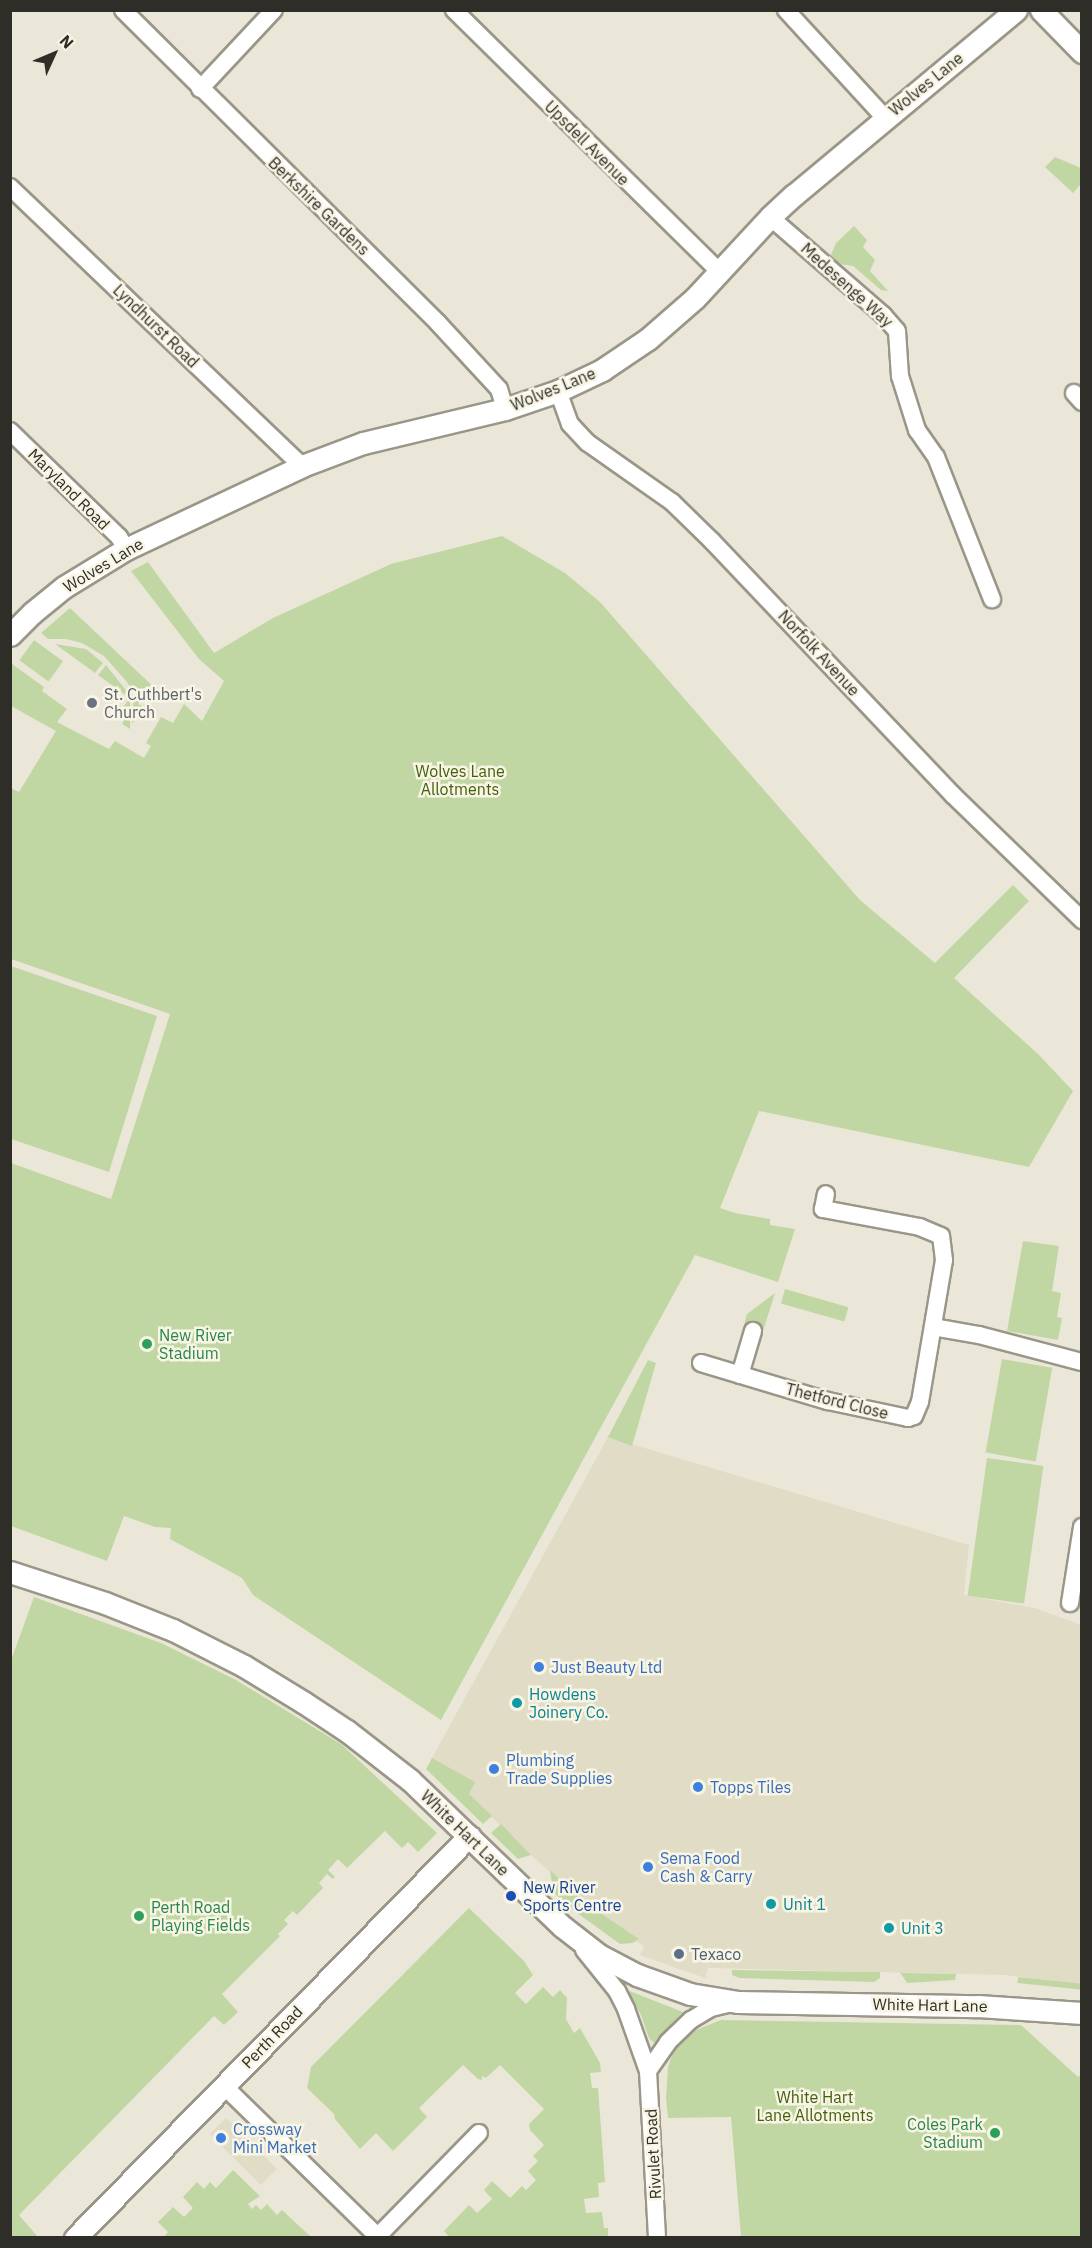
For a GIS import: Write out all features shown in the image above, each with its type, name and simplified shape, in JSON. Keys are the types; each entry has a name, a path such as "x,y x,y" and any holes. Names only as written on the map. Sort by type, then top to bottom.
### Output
{"street":[{"name":"Berkshire Gardens","path":"123,10 438,323 500,389 505,409"},
{"path":"200,89 273,10"},
{"name":"Upsdell Avenue","path":"454,10 721,273"},
{"path":"786,10 885,118"},
{"name":"Wolves Lane","path":"10,635 32,613 64,587 126,549 302,466 363,443 505,409 558,391 602,370 648,339 721,273 770,217 1016,10"},
{"path":"1041,10 1082,52"},
{"name":"Lyndhurst Road","path":"10,187 302,466"},
{"name":"Medesenge Way","path":"770,217 884,315 897,332 900,376 917,430 936,457 992,598"},
{"name":"Norfolk Avenue","path":"558,391 570,424 588,443 672,502 712,541 953,795 1082,920"},
{"name":"Maryland Road","path":"10,431 119,537 126,549"},
{"name":"Thetford Close","path":"701,1363 828,1401 908,1418 918,1410 944,1260 941,1236 920,1227 823,1209 826,1194"},
{"path":"933,1327 979,1335 1082,1362"},
{"path":"741,1375 753,1330"},
{"path":"1070,1603 1082,1527"},
{"name":"White Hart Lane","path":"10,1572 105,1603 173,1630 244,1666 303,1702 410,1780 564,1927 604,1959 637,1975 690,1994 738,2002 978,2006 1082,2013"},
{"name":"Perth Road","path":"75,2238 469,1836"},
{"name":"Rivulet Road","path":"564,1927 617,1991 626,2009 648,2072 657,2238"},
{"path":"648,2072 668,2042 691,2019 711,2008 738,2002"},
{"path":"224,2086 377,2237 479,2133"}],"shaded area":[{"path":"608,1437 969,1545 964,1595 1035,1608 1081,1625 1081,1984 1005,1975 708,1968 705,1978 640,1955 644,1946 637,1942 639,1939 584,1902 468,1794 474,1782 432,1758"},
{"path":"226,2118 277,2169 261,2185 210,2134"}],"green space":[{"path":"1055,157 1081,168 1081,184 1073,193 1045,167"},
{"path":"854,226 867,240 863,247 875,260 870,271 888,291 881,290 853,266 839,264 830,257 836,243"},
{"name":"Wolves Lane Allotments","path":"502,536 565,573 600,602 860,900 935,963 1013,885 1029,901 954,978 1038,1054 1073,1091 1029,1167 759,1111 720,1208 770,1219 770,1225 795,1229 778,1282 695,1255 441,1720 253,1595 242,1578 170,1539 171,1528 155,1527 124,1516 107,1561 11,1526 11,1163 111,1199 170,1014 11,959 11,788 19,792 56,731 11,706 11,666 12,664 44,687 42,691 67,709 57,722 109,749 115,741 144,758 151,746 146,743 161,717 173,723 184,704 202,721 224,681 199,659 131,571 148,562 214,653 273,618 391,564"},
{"path":"70,608 158,691 155,696 146,691 138,704 142,706 132,724 134,694 127,682 104,656 82,643 66,639 48,639 41,633"},
{"path":"34,640 63,661 48,681 19,660"},
{"path":"55,644 86,649 103,663 95,673"},
{"path":"106,665 129,694 130,698 98,675"},
{"path":"130,698 130,729 122,724 124,720 117,715"},
{"path":"11,966 157,1016 109,1172 11,1139"},
{"path":"1023,1241 1059,1246 1052,1291 1061,1293 1057,1317 1062,1318 1058,1340 1007,1331"},
{"path":"785,1289 848,1307 844,1322 781,1303"},
{"path":"775,1293 763,1331 744,1325 747,1314"},
{"path":"1002,1359 1052,1368 1036,1461 986,1453"},
{"path":"648,1360 656,1363 632,1446 608,1437"},
{"path":"987,1458 1043,1466 1024,1604 968,1596"},
{"name":"Perth Road Playing Fields","path":"34,1597 161,1643 236,1680 341,1744 437,1833 418,1852 408,1842 402,1848 385,1831 347,1868 338,1859 328,1870 335,1877 333,1879 327,1874 319,1883 323,1888 297,1915 293,1911 284,1920 288,1924 278,1934 280,1936 222,1994 238,2012 224,2025 214,2016 19,2215 38,2237 11,2238 10,1663"},
{"path":"432,1758 475,1782 469,1794 492,1816 483,1824 426,1769"},
{"path":"501,1824 531,1855 518,1859 491,1833"},
{"path":"550,1870 584,1902 639,1939 633,1943 620,1944 573,1910 553,1892"},
{"path":"469,1908 524,1961 533,1975 515,1993 526,2004 543,1987 553,1997 560,1990 567,1998 566,2019 574,2033 580,2028 600,2063 601,2072 590,2073 592,2088 598,2088 605,2182 598,2183 599,2197 584,2199 586,2213 602,2212 604,2228 608,2228 608,2237 450,2238 444,2231 469,2205 477,2213 492,2199 484,2190 492,2181 510,2198 522,2186 526,2190 536,2180 528,2171 538,2161 533,2156 544,2145 530,2130 529,2124 544,2109 500,2065 486,2078 482,2076 482,2080 463,2065 419,2108 427,2117 393,2151 376,2133 360,2149 335,2119 334,2114 307,2088 311,2067"},
{"path":"732,1970 880,1972 880,1978 874,1982 739,1978 732,1975"},
{"path":"900,1972 956,1974 955,1980 907,1983"},
{"path":"1018,1977 1081,1984 1080,1990 1017,1983"},
{"path":"627,1990 683,2012 654,2043 649,2038 641,2015"},
{"name":"White Hart Lane Allotments","path":"721,2020 1021,2025 1078,2077 1081,2074 1081,2237 741,2237 731,2117 668,2118 666,2098 668,2067 675,2047 696,2030"},
{"path":"233,2170 260,2196 248,2204 252,2209 256,2205 261,2210 267,2204 277,2215 282,2210 311,2237 164,2237 168,2232 158,2222 173,2207 184,2217 193,2208 183,2197 197,2182 204,2189 210,2182 216,2188"}],"place":[{"name":"St. Cuthbert's Church","path":"92,703"},
{"name":"New River Stadium","path":"147,1344"},
{"name":"Just Beauty Ltd","path":"539,1667"},
{"name":"Howdens Joinery Co.","path":"517,1703"},
{"name":"Plumbing Trade Supplies","path":"494,1769"},
{"name":"Topps Tiles","path":"698,1787"},
{"name":"Sema Food Cash & Carry","path":"648,1867"},
{"name":"New River Sports Centre","path":"511,1896"},
{"name":"Unit 1","path":"771,1904"},
{"name":"Perth Road Playing Fields","path":"139,1916"},
{"name":"Unit 3","path":"889,1928"},
{"name":"Texaco","path":"679,1954"},
{"name":"Coles Park Stadium","path":"995,2133"},
{"name":"Crossway Mini Market","path":"221,2138"}]}
